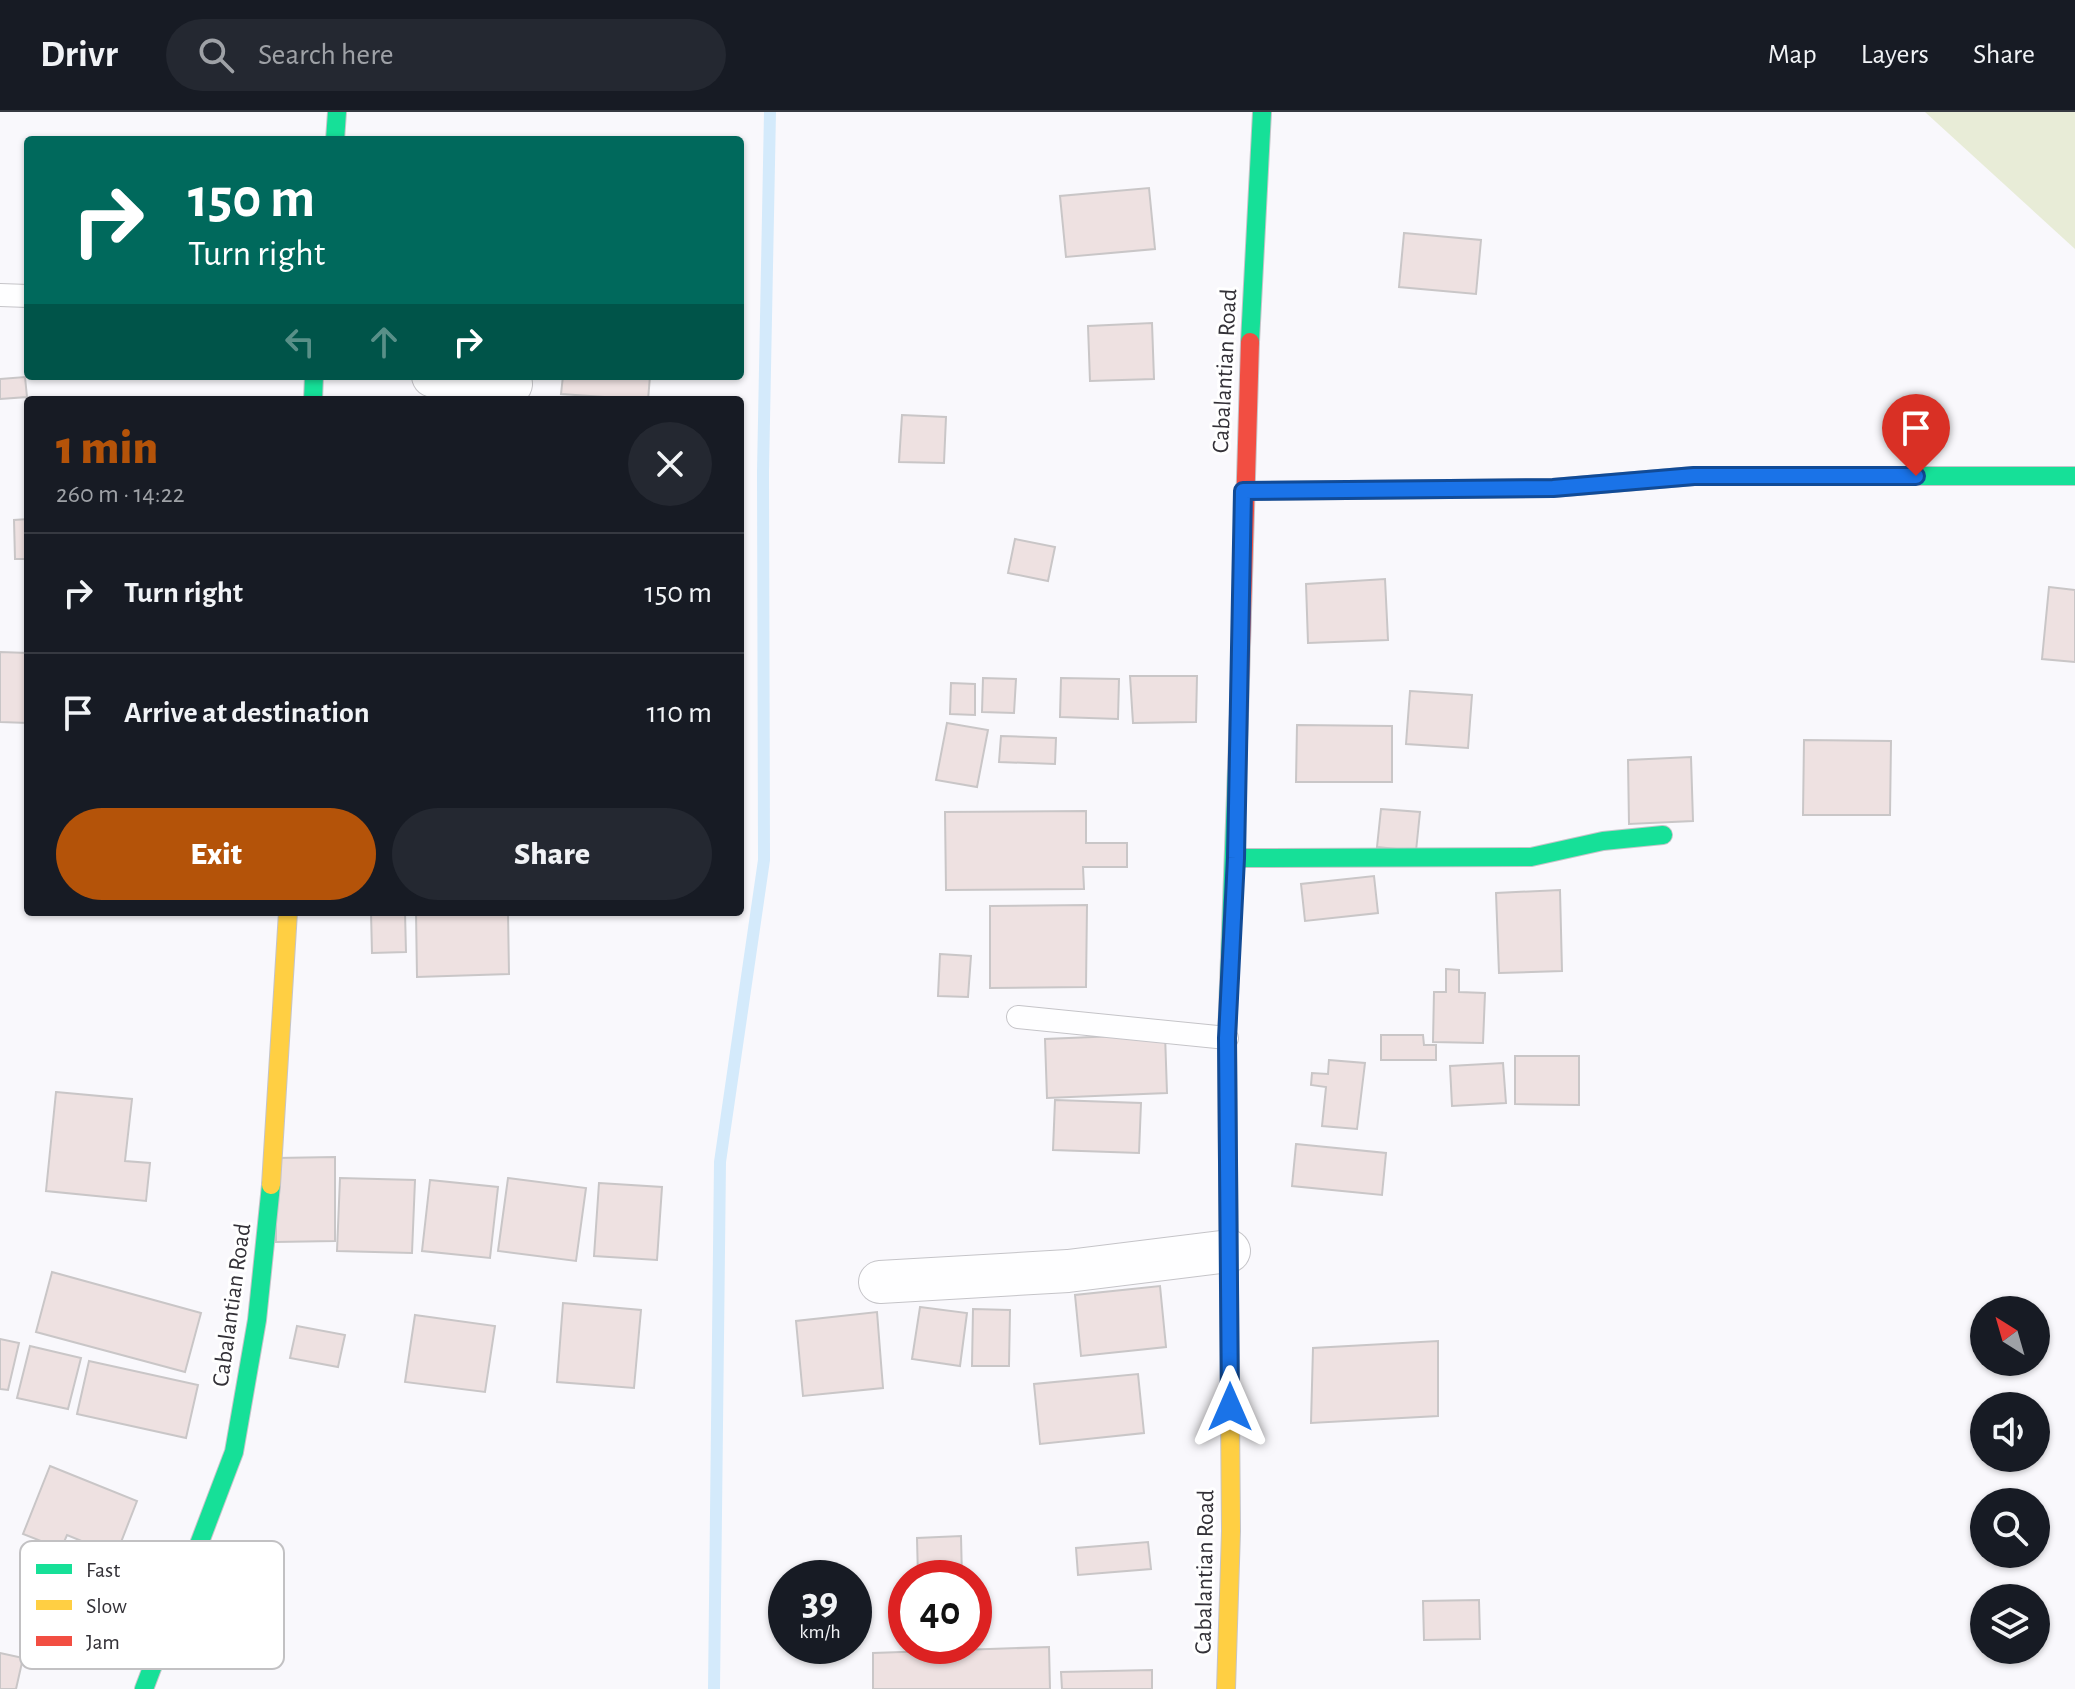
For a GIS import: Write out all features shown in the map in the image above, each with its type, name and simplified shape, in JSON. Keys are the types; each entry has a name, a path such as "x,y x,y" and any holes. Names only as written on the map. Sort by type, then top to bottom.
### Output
{"street":[{"path":"335,136 337,112"},
{"name":"Cabalantian Road","path":"1226,1689 1231,1531 1227,1038 1236,858 1243,491 1262,112"},
{"path":"472,380 511,384"},
{"path":"1243,491 1553,488 1694,476 2075,476"},
{"path":"1236,858 1531,857 1603,841 1663,835"},
{"name":"Cabalantian Road","path":"200,1541 234,1452 257,1320 268,1235 288,916"},
{"path":"880,1282 1068,1271 1229,1251"},
{"name":"Cabalantian Road","path":"144,1689 152,1669"}],"lane":[{"path":"0,295 24,296"},
{"path":"1018,1017 1227,1038"}],"green space":[{"path":"1925,112 2075,112 2075,249"}],"building":[{"path":"1149,188 1155,249 1066,257 1060,196"},
{"path":"1404,233 1481,240 1476,294 1399,287"},
{"path":"1152,323 1154,379 1090,381 1088,326"},
{"path":"24,377 27,396 0,399 0,379"},
{"path":"563,380 650,380 648,396 561,394"},
{"path":"902,415 946,417 944,463 899,462"},
{"path":"24,519 24,559 15,559 14,520"},
{"path":"1015,539 1055,547 1048,581 1008,573"},
{"path":"1385,579 1388,640 1308,643 1306,584"},
{"path":"2049,587 2075,590 2075,662 2042,659"},
{"path":"0,652 24,653 24,723 0,722"},
{"path":"1130,676 1197,676 1196,722 1133,723"},
{"path":"983,678 1016,679 1014,713 982,712"},
{"path":"1061,678 1119,679 1118,719 1060,717"},
{"path":"951,683 975,684 975,715 950,714"},
{"path":"1410,691 1472,695 1468,748 1406,744"},
{"path":"947,723 988,730 977,787 936,780"},
{"path":"1297,725 1392,726 1392,782 1296,782"},
{"path":"1001,736 1056,738 1055,764 999,762"},
{"path":"1804,740 1891,741 1890,815 1803,815"},
{"path":"1691,757 1693,821 1629,824 1628,760"},
{"path":"1381,809 1420,812 1416,851 1377,847"},
{"path":"1086,811 1086,843 1127,843 1127,867 1083,867 1084,889 946,890 945,812"},
{"path":"1374,876 1378,913 1305,921 1301,884"},
{"path":"1560,890 1562,971 1499,973 1496,893"},
{"path":"1087,905 1086,987 990,988 990,906"},
{"path":"371,916 405,916 406,952 372,953"},
{"path":"416,916 508,916 509,974 417,977"},
{"path":"940,954 971,956 968,997 938,996"},
{"path":"1446,969 1459,970 1459,992 1485,993 1483,1043 1433,1042 1434,992 1446,992"},
{"path":"1165,1034 1167,1093 1047,1098 1045,1039"},
{"path":"1381,1035 1423,1035 1424,1045 1436,1045 1436,1060 1381,1060"},
{"path":"1515,1056 1579,1056 1579,1105 1515,1104"},
{"path":"1329,1060 1365,1063 1357,1129 1322,1126 1326,1087 1311,1085 1312,1073 1328,1074"},
{"path":"1503,1063 1506,1103 1452,1106 1450,1066"},
{"path":"56,1092 132,1099 125,1161 150,1163 146,1201 46,1191"},
{"path":"1055,1100 1141,1103 1139,1153 1053,1150"},
{"path":"1296,1144 1386,1153 1382,1195 1292,1186"},
{"path":"335,1157 335,1241 276,1242 276,1158"},
{"path":"340,1178 415,1180 412,1253 337,1251"},
{"path":"508,1178 586,1188 576,1261 498,1251"},
{"path":"430,1180 498,1187 490,1258 422,1251"},
{"path":"599,1183 662,1187 657,1260 594,1256"},
{"path":"52,1272 201,1313 185,1372 36,1332"},
{"path":"1160,1286 1166,1347 1081,1356 1075,1295"},
{"path":"563,1303 641,1310 634,1388 557,1382"},
{"path":"920,1307 967,1313 960,1366 912,1359"},
{"path":"973,1309 1010,1310 1009,1366 972,1366"},
{"path":"877,1312 883,1388 803,1396 796,1321"},
{"path":"415,1315 495,1326 485,1392 405,1382"},
{"path":"297,1326 345,1335 338,1367 290,1358"},
{"path":"0,1339 19,1343 8,1390 0,1389"},
{"path":"1438,1341 1438,1416 1311,1423 1313,1348"},
{"path":"30,1346 81,1358 68,1409 17,1398"},
{"path":"89,1361 198,1385 186,1438 77,1414"},
{"path":"1138,1374 1144,1433 1040,1444 1034,1384"},
{"path":"50,1466 137,1501 121,1541 82,1541 67,1535 64,1541 41,1541 23,1534"},
{"path":"961,1536 962,1560 918,1560 917,1538"},
{"path":"1148,1542 1151,1569 1078,1575 1076,1548"},
{"path":"1479,1600 1480,1639 1424,1640 1423,1601"},
{"path":"1049,1647 1050,1689 873,1689 873,1653 888,1652 888,1664 992,1664 992,1649"},
{"path":"0,1653 20,1657 16,1689 0,1689"},
{"path":"1152,1670 1152,1689 1062,1689 1061,1672"}],"waterway":[{"path":"714,1689 720,1162 764,860 763,472 770,112"}],"traffic: fast":[{"path":"335,136 337,112"},
{"path":"1250,342 1262,112"},
{"path":"313,396 314,380"},
{"path":"1243,491 1553,488 1694,476 2075,476"},
{"path":"1229,1292 1227,1038 1239,714"},
{"path":"1236,858 1531,857 1603,841 1663,835"},
{"path":"200,1541 234,1452 257,1320 271,1185"},
{"path":"144,1689 152,1669"}],"traffic: slow":[{"path":"271,1185 288,916"},
{"path":"1226,1689 1231,1531 1229,1292"}],"traffic: jam":[{"path":"1239,714 1250,342"}],"route":[{"path":"1230,1407 1227,1038 1236,858 1243,491 1553,488 1694,476 1916,476"}]}
